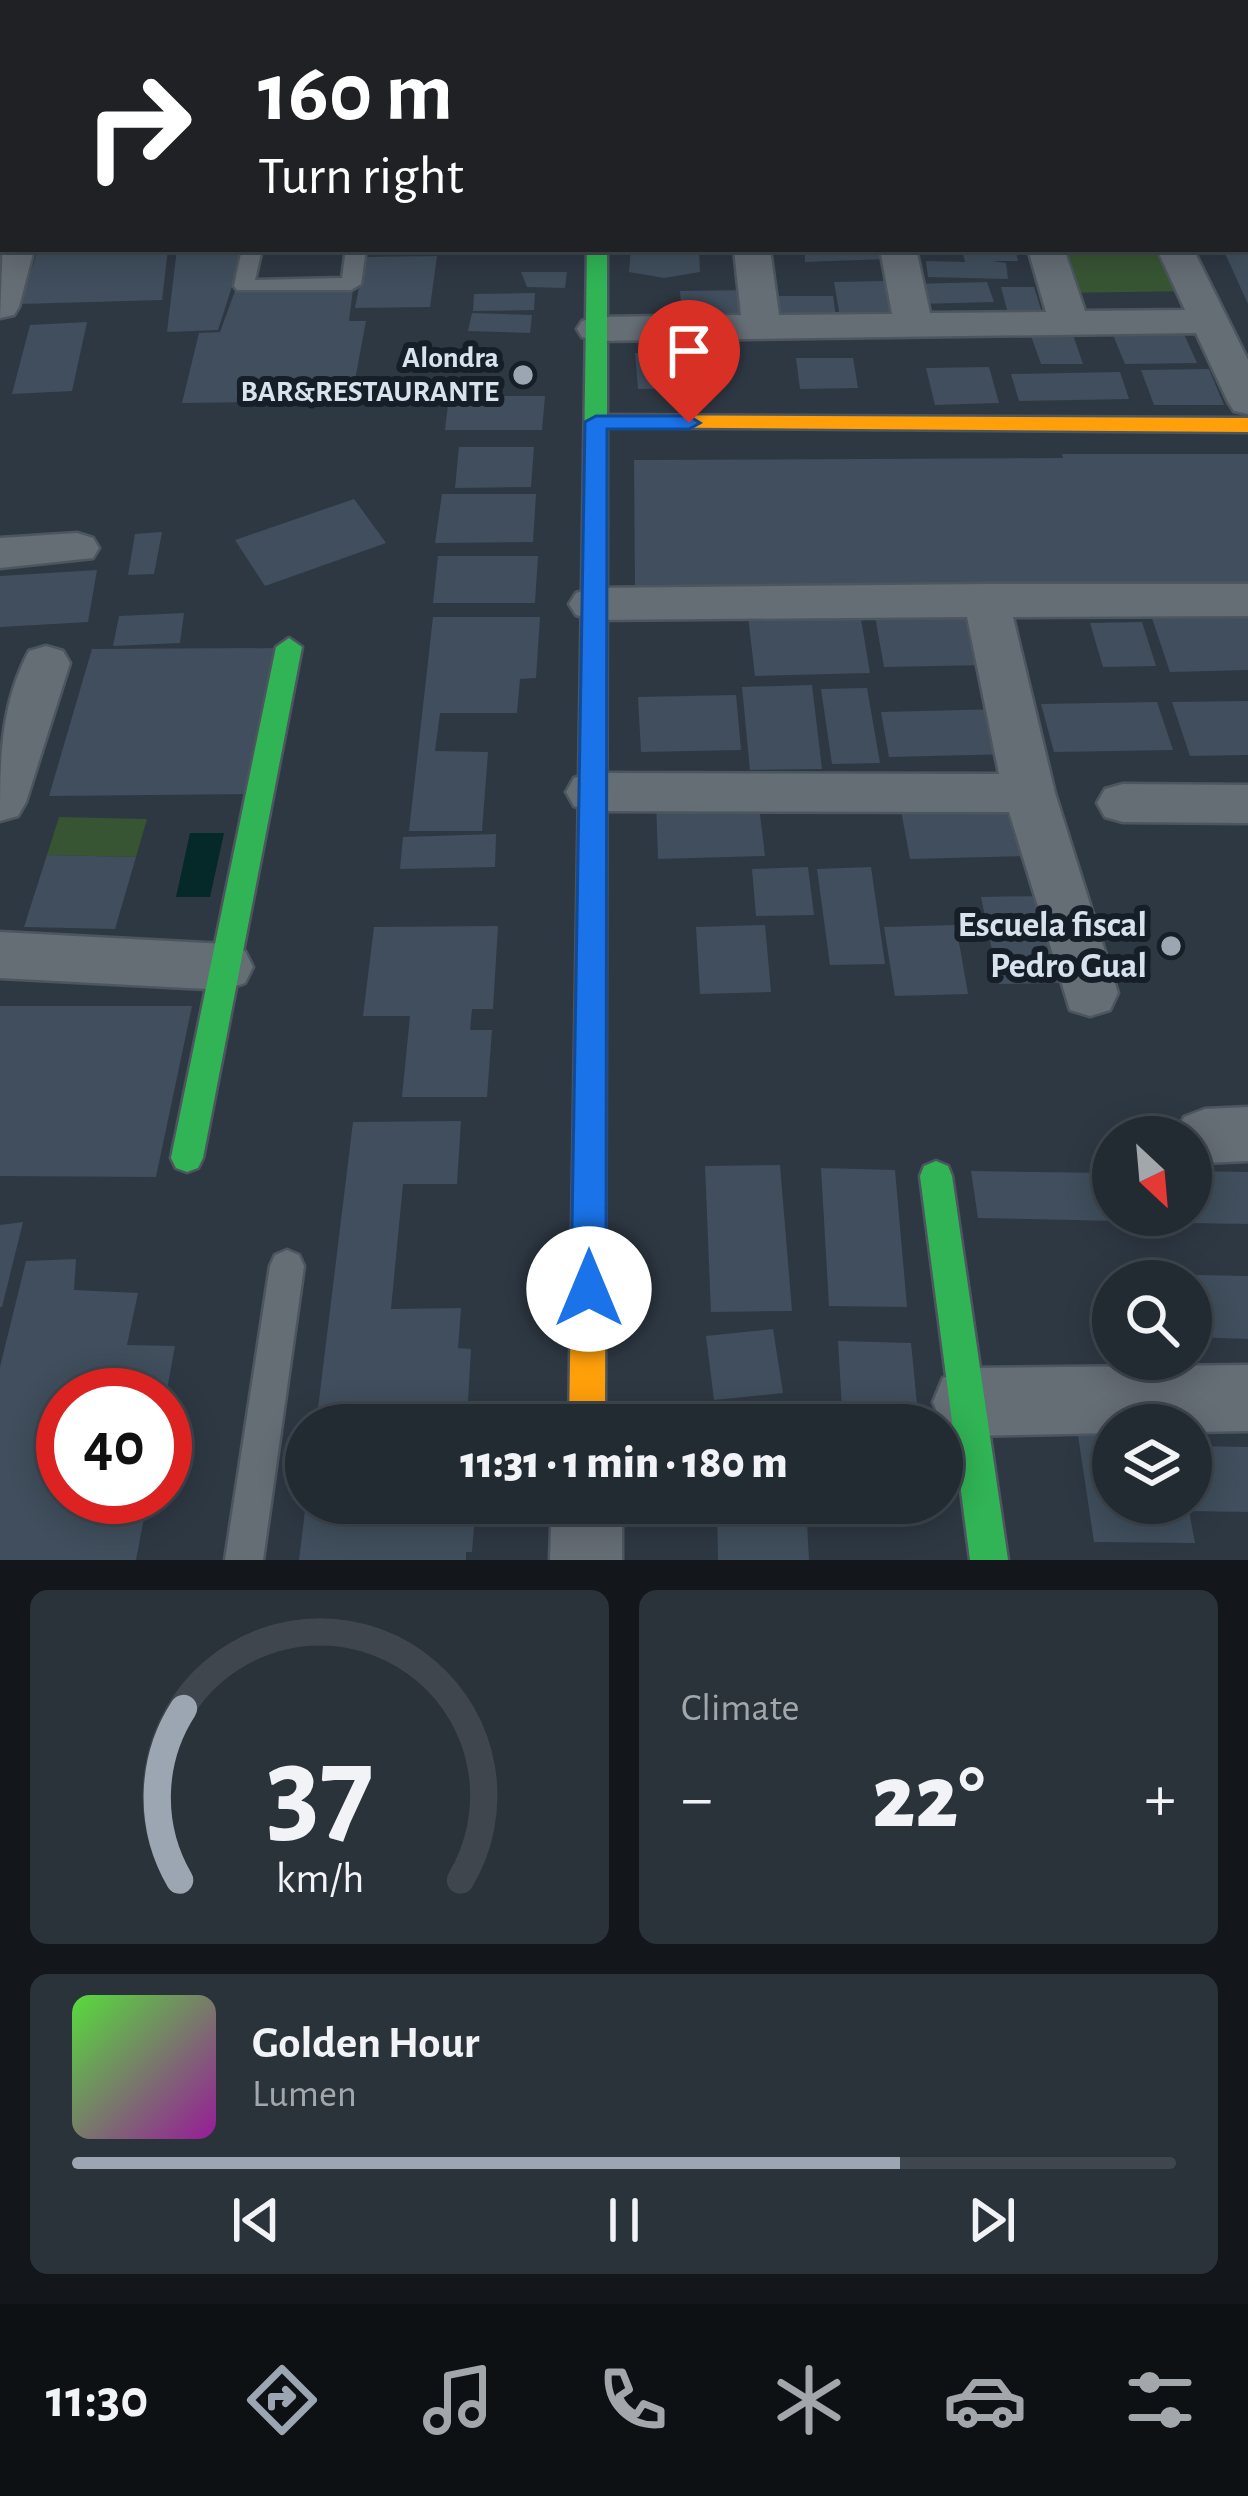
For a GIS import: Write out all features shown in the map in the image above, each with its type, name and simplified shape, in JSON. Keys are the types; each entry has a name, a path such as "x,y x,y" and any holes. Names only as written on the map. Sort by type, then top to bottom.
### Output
{"street":[{"path":"0,307 15,252"},
{"path":"587,1404 597,252"},
{"path":"752,252 762,328"},
{"path":"899,252 914,328"},
{"path":"1047,252 1070,326"},
{"path":"1176,252 1248,402"},
{"path":"596,328 914,328 1211,321"},
{"path":"596,422 1248,425"},
{"path":"0,553 77,548"},
{"path":"986,599 1029,793 1090,993"},
{"path":"592,604 1248,600"},
{"path":"187,1159 289,647"},
{"path":"0,802 46,663"},
{"path":"592,792 1029,793"},
{"path":"1123,803 1248,804"},
{"path":"0,955 225,967"},
{"path":"936,1176 989,1560"},
{"path":"967,1402 1248,1398"},
{"path":"586,1560 587,1524"}],"lane":[{"path":"251,252 244,286 351,284 356,252"},
{"path":"244,1560 287,1266"}],"green space":[{"path":"1048,253 1177,253 1194,291 1060,293"},
{"path":"59,817 147,819 136,857 47,855"}],"shaded area":[{"path":"190,833 224,833 210,897 176,897"}],"building":[{"path":"37,252 168,252 162,300 20,304"},
{"path":"177,252 243,252 218,330 167,332"},
{"path":"631,252 699,252 700,272 664,278 629,272"},
{"path":"805,252 885,252 886,259 805,262"},
{"path":"963,252 1016,252 1018,261 992,261 1006,263 1008,279 928,277 926,261 965,262"},
{"path":"1224,252 1248,252 1248,304"},
{"path":"437,256 430,307 355,308 365,257"},
{"path":"521,272 567,272 565,288 527,287"},
{"path":"889,281 897,316 840,317 834,282"},
{"path":"987,282 994,302 918,304 913,284"},
{"path":"1001,287 1034,287 1046,325 1011,325"},
{"path":"353,289 349,321 366,321 351,401 182,403 199,333 220,332 235,291"},
{"path":"750,290 753,316 682,317 680,291"},
{"path":"535,293 534,310 473,311 474,294"},
{"path":"771,296 833,296 837,323 773,323"},
{"path":"472,313 532,315 530,333 468,331"},
{"path":"87,322 72,391 12,394 30,325"},
{"path":"1072,332 1083,364 1041,364 1030,333"},
{"path":"1184,334 1197,363 1125,364 1113,335"},
{"path":"705,352 708,388 638,389 635,353"},
{"path":"796,358 853,358 858,388 800,389"},
{"path":"989,367 999,403 935,405 926,368"},
{"path":"1209,369 1224,405 1154,405 1141,370"},
{"path":"1120,372 1129,399 1019,401 1011,374"},
{"path":"449,396 545,396 542,430 445,430"},
{"path":"459,447 534,447 531,487 455,488"},
{"path":"1062,454 1248,454 1248,583 635,586 634,460 1063,458"},
{"path":"442,494 536,494 533,542 435,543"},
{"path":"354,499 386,543 265,586 235,540"},
{"path":"162,532 154,574 128,575 135,534"},
{"path":"438,556 538,556 535,603 433,603"},
{"path":"97,570 88,622 0,627 0,576"},
{"path":"1248,610 1248,670 1170,672 1150,612"},
{"path":"184,613 180,643 113,646 119,616"},
{"path":"860,613 870,673 755,676 748,616"},
{"path":"977,614 989,665 884,667 875,616"},
{"path":"433,617 540,617 536,678 520,679 517,713 440,713 435,751 488,752 482,831 409,831"},
{"path":"1142,622 1156,666 1103,667 1090,623"},
{"path":"278,648 253,794 49,796 92,649"},
{"path":"812,685 822,769 750,770 742,687"},
{"path":"867,688 880,763 832,764 821,689"},
{"path":"736,695 741,750 641,752 638,697"},
{"path":"1248,701 1248,755 1190,756 1172,702"},
{"path":"1157,702 1173,750 1054,752 1041,704"},
{"path":"1003,709 1014,754 889,757 881,712"},
{"path":"758,798 765,856 658,859 656,800"},
{"path":"1016,802 1028,856 910,859 900,805"},
{"path":"496,834 495,867 400,869 403,837"},
{"path":"47,855 136,857 115,929 24,927"},
{"path":"808,867 814,915 756,916 752,869"},
{"path":"871,867 885,964 830,965 817,869"},
{"path":"1038,896 1059,983 999,984 981,897"},
{"path":"765,925 771,992 700,994 696,927"},
{"path":"956,925 968,994 895,996 884,927"},
{"path":"498,926 493,1009 472,1009 470,1030 492,1030 487,1097 402,1097 410,1016 363,1016 374,927"},
{"path":"0,1006 192,1006 156,1177 0,1176"},
{"path":"461,1121 457,1184 403,1184 391,1309 461,1308 458,1348 471,1349 468,1401 477,1404 319,1404 353,1122"},
{"path":"780,1165 792,1311 711,1312 705,1166"},
{"path":"821,1168 895,1170 907,1307 829,1306"},
{"path":"971,1171 1092,1173 1092,1220 978,1218"},
{"path":"1212,1171 1248,1172 1248,1224 1212,1223"},
{"path":"23,1222 2,1307 0,1307 0,1225"},
{"path":"76,1259 74,1290 138,1293 127,1345 175,1346 171,1368 36,1368 36,1524 143,1524 136,1560 0,1560 0,1367 26,1261"},
{"path":"1212,1275 1248,1276 1248,1339 1212,1338"},
{"path":"773,1329 783,1393 714,1400 706,1336"},
{"path":"838,1341 911,1343 917,1404 842,1404"},
{"path":"1076,1422 1092,1422 1092,1524 1191,1524 1195,1543 1094,1542"},
{"path":"1212,1446 1248,1447 1248,1512 1212,1511"},
{"path":"303,1524 474,1524 472,1552 466,1552 466,1560 299,1560"},
{"path":"717,1524 807,1524 809,1560 718,1560"}],"traffic: fast":[{"path":"595,526 597,252"},
{"path":"187,1158 289,647"},
{"path":"936,1176 989,1560"}],"traffic: slow":[{"path":"596,422 1248,425"},
{"path":"587,1404 595,526"}],"place":[{"name":"Alondra BAR&RESTAURANTE","path":"523,375"},
{"name":"Escuela fiscal Pedro Gual","path":"1171,946"}],"route":[{"path":"589,1289 596,422 689,423"}]}
